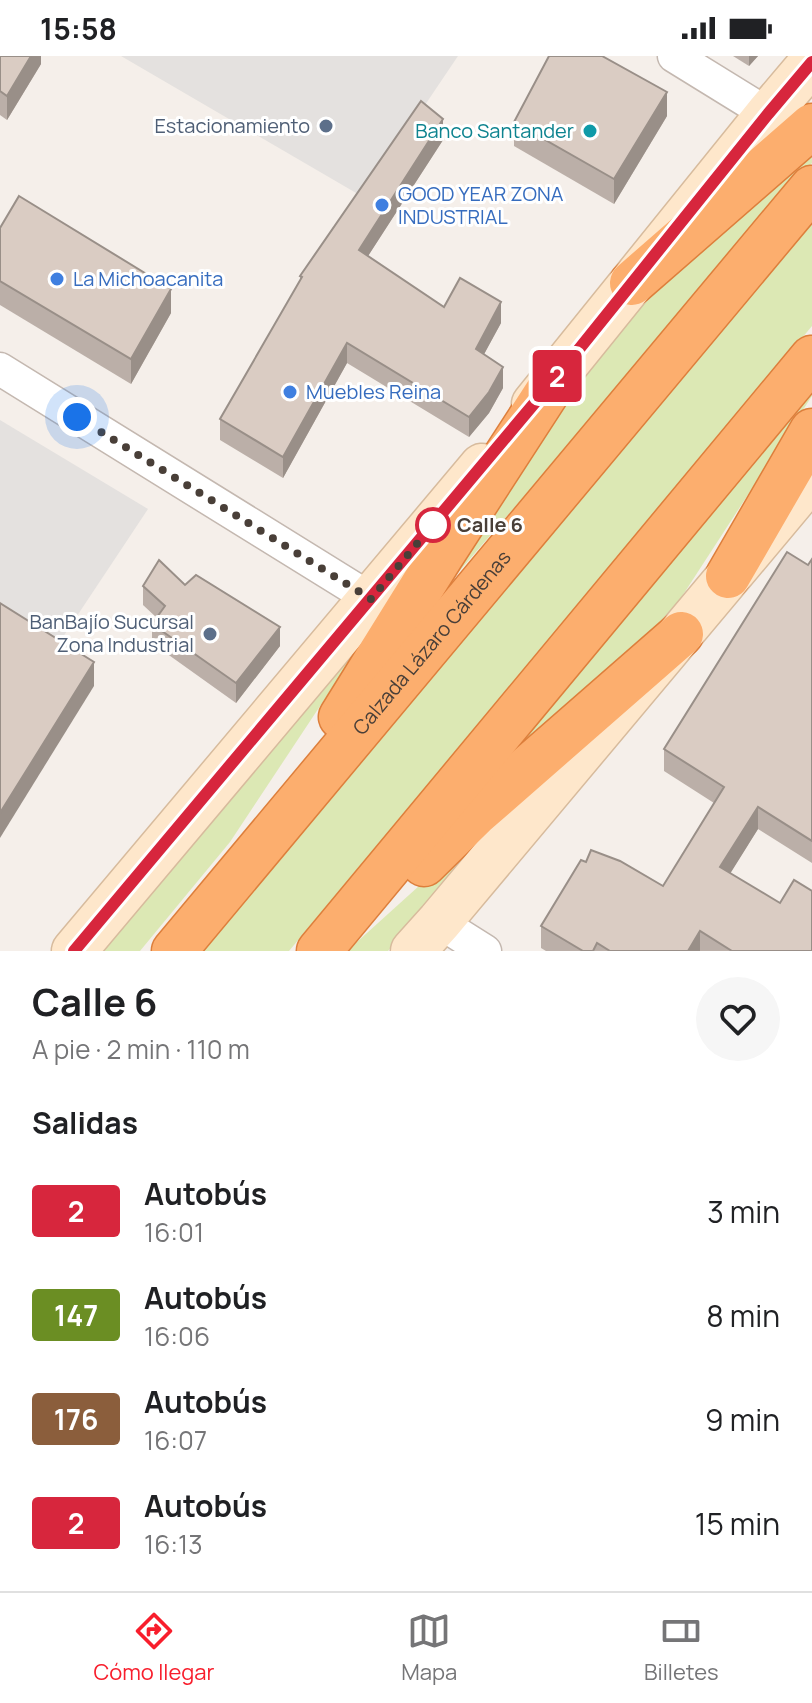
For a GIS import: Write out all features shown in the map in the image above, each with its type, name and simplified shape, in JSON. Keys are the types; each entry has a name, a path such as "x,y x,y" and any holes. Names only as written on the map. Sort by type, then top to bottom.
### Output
{"highway":[{"path":"632,283 812,126"},
{"name":"Calzada Lázaro Cárdenas","path":"174,951 812,188"},
{"path":"319,951 812,358"},
{"path":"254,855 559,374"},
{"path":"728,576 812,431"},
{"path":"332,951 475,814 681,634"}],"main road":[{"path":"74,951 559,374 812,62"},
{"path":"426,937 812,477"}],"street":[{"path":"674,56 768,114"},
{"path":"0,369 371,599"},
{"path":"426,937 485,951"}],"green space":[{"path":"812,149 812,163 387,655 633,301"},
{"path":"812,220 812,326 289,951 201,951"},
{"path":"812,383 812,396 653,641 419,848"},
{"path":"385,608 230,842 140,951 94,951"},
{"path":"533,783 388,951 347,951"}],"shaded area":[{"name":"Estacionamiento","path":"121,56 458,56 363,197"},
{"path":"0,420 148,509 61,640 0,602"}],"building":[{"path":"0,56 31,56 7,96 0,91"},
{"name":"Banco Santander","path":"549,56 602,56 667,92 614,179 514,122"},
{"path":"421,101 443,119 359,250 444,307 460,278 501,302 476,349 503,367 489,392 469,417 347,343 283,457 220,419 300,276"},
{"name":"La Michoacanita","path":"19,196 171,289 131,359 0,281 0,228"},
{"path":"787,552 808,565 812,559 812,841 758,807 720,867 780,903 794,880 812,891 812,951 732,951 700,931 688,951 610,951 597,943 593,951 583,951 541,926 581,860 586,862 591,850 620,861 663,886 724,787 664,749"},
{"name":"BanBajío Sucursal Zona Industrial","path":"159,560 185,585 196,575 280,627 236,683 152,624 165,606 143,586"},
{"path":"0,603 94,662 0,813"}],"bus line":[{"name":"2","path":"74,951 559,374 812,62"}],"place":[{"name":"Estacionamiento","path":"326,126"},
{"name":"Banco Santander","path":"590,131"},
{"name":"GOOD YEAR ZONA INDUSTRIAL","path":"382,205"},
{"name":"La Michoacanita","path":"57,279"},
{"name":"Muebles Reina","path":"290,392"},
{"name":"Calle 6","path":"433,525"},
{"name":"BanBajío Sucursal Zona Industrial","path":"210,634"}],"route":[{"path":"77,417 371,599 441,515 433,525"}]}
